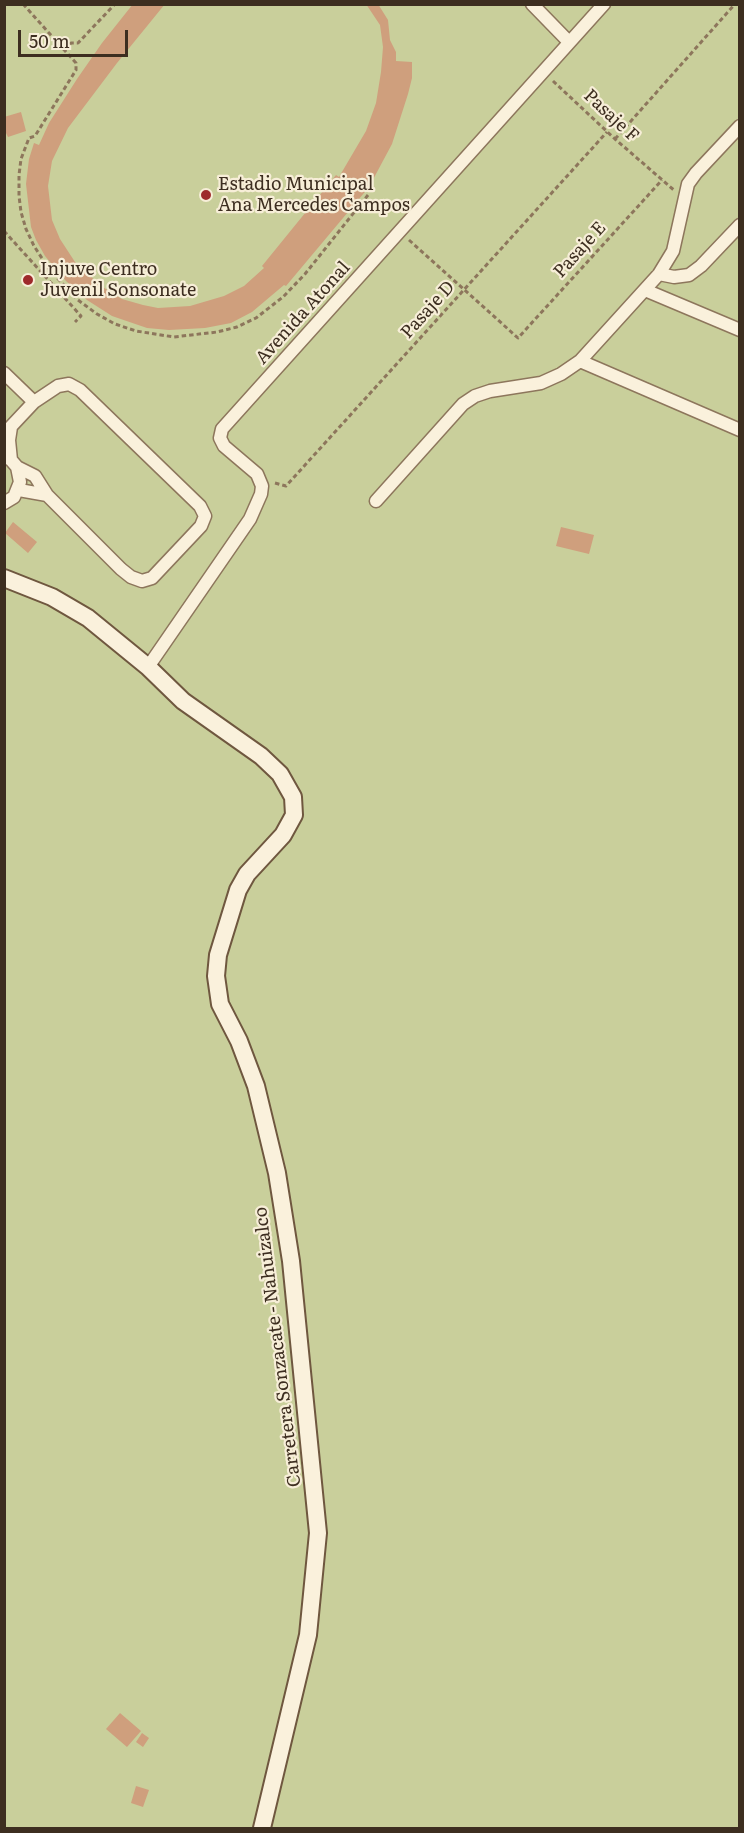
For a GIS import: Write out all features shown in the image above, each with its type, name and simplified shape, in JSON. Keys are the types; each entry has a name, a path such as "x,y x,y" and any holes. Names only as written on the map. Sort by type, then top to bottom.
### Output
{"street":[{"path":"532,4 569,42"},
{"name":"Avenida Atonal","path":"262,486 256,474 224,446 220,438 222,429 604,4"},
{"path":"376,501 463,404 475,396 490,391 541,383 561,374 580,360 659,274 673,251 680,230 688,184 740,126"},
{"path":"659,274 674,278 689,275 701,266 740,225"},
{"path":"645,290 740,330"},
{"path":"580,360 740,430"},
{"path":"4,373 34,402"},
{"path":"4,503 19,490 20,475 11,461 8,431 34,402 57,386 69,384 80,390 200,506 205,516 201,526 152,578 142,581 131,577 122,569 47,495 35,476 11,461"},
{"path":"148,667 250,519 259,501 262,486"},
{"path":"19,490 47,495"},
{"name":"Carretera Sonzacate - Nahuizalco","path":"4,578 73,608 148,667 183,701 271,765 286,782 294,804 294,815 284,835 247,874 238,890 218,956 216,976 220,1004 239,1041 256,1086 277,1173 291,1261 318,1533 308,1635 262,1828"}],"path":[{"path":"23,4 76,63 76,70 35,136 28,138 21,159 19,175 21,212 34,246 49,269 78,300 115,324 136,331 174,337 217,332 237,327 256,318 283,297 305,274 368,195"},
{"path":"64,51 71,43 78,43 114,4"},
{"path":"615,139 735,4"},
{"name":"Pasaje F","path":"543,71 662,180"},
{"name":"Pasaje D","path":"262,486 271,482 286,486 607,132"},
{"name":"Pasaje E","path":"465,290 518,338 662,180"},
{"path":"4,231 81,316 75,322"},
{"path":"399,232 465,290"}],"green space":[{"path":"5,5 739,5 739,1828 5,1828"}],"building":[{"path":"133,4 165,4 68,128 52,161 48,186 52,220 60,239 75,262 101,286 122,299 143,305 158,308 190,306 224,296 244,286 264,268 262,266 336,175 339,177 366,131 376,103 381,72 383,47 380,25 366,4 378,4 388,20 390,40 396,52 396,61 412,62 412,78 392,144 369,187 286,286 284,285 252,312 231,323 205,328 169,330 147,328 112,316 87,300 66,281 45,256 31,227 26,184 29,159 34,143 39,145 49,123 77,79"},
{"path":"21,112 26,131 8,137 4,129 4,117"},
{"path":"13,522 37,542 28,553 5,533"},
{"path":"561,527 594,535 589,554 556,546"},
{"path":"120,1713 141,1731 127,1747 106,1729"},
{"path":"142,1733 149,1738 143,1747 136,1742"},
{"path":"136,1786 149,1790 143,1807 131,1803"}],"place":[{"name":"Estadio Municipal Ana Mercedes Campos","path":"206,195"},
{"name":"Injuve Centro Juvenil Sonsonate","path":"28,280"}]}
